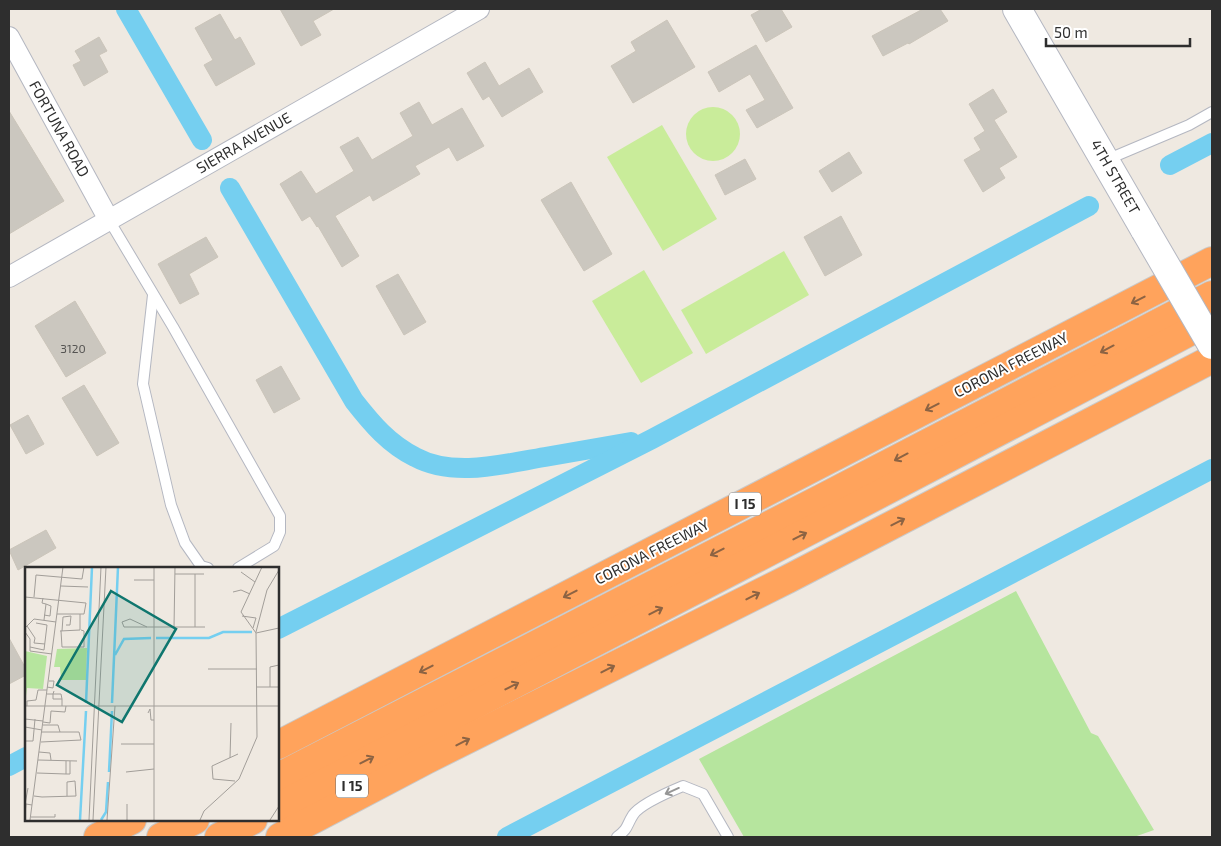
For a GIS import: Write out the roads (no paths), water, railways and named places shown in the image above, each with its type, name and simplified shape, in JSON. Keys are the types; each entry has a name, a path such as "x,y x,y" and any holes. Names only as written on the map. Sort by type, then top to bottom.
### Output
{"highway":[{"name":"CORONA FREEWAY","path":"279,744 1212,261"},
{"path":"279,777 1212,295"},
{"path":"279,806 1212,320"},
{"name":"I 15","path":"280,837 426,760 788,579 1212,359"},
{"path":"279,768 390,688"},
{"name":"I 15","path":"279,812 426,760"},
{"path":"98,837 130,821"},
{"path":"161,837 193,821"},
{"path":"220,837 250,821"}],"street":[{"name":"SIERRA AVENUE","path":"9,277 479,9"},
{"name":"4TH STREET","path":"1017,9 1212,345"},
{"name":"FORTUNA ROAD","path":"9,37 109,220"}],"lane":[{"path":"1107,164 1212,112"},
{"path":"109,220 280,516 280,532 274,546 240,567"},
{"path":"153,295 143,384 171,505 186,543 201,566 204,567"},
{"path":"617,837 626,831 633,814 659,797 683,786 704,794 728,837"}],"waterway":[{"path":"126,9 202,140"},
{"path":"1170,165 1212,143"},
{"path":"230,188 354,401 382,433 406,452 430,463 462,468 496,466 631,442"},
{"path":"279,628 652,439 1089,206"},
{"path":"507,837 1212,469"},
{"path":"9,766 25,758"}]}
